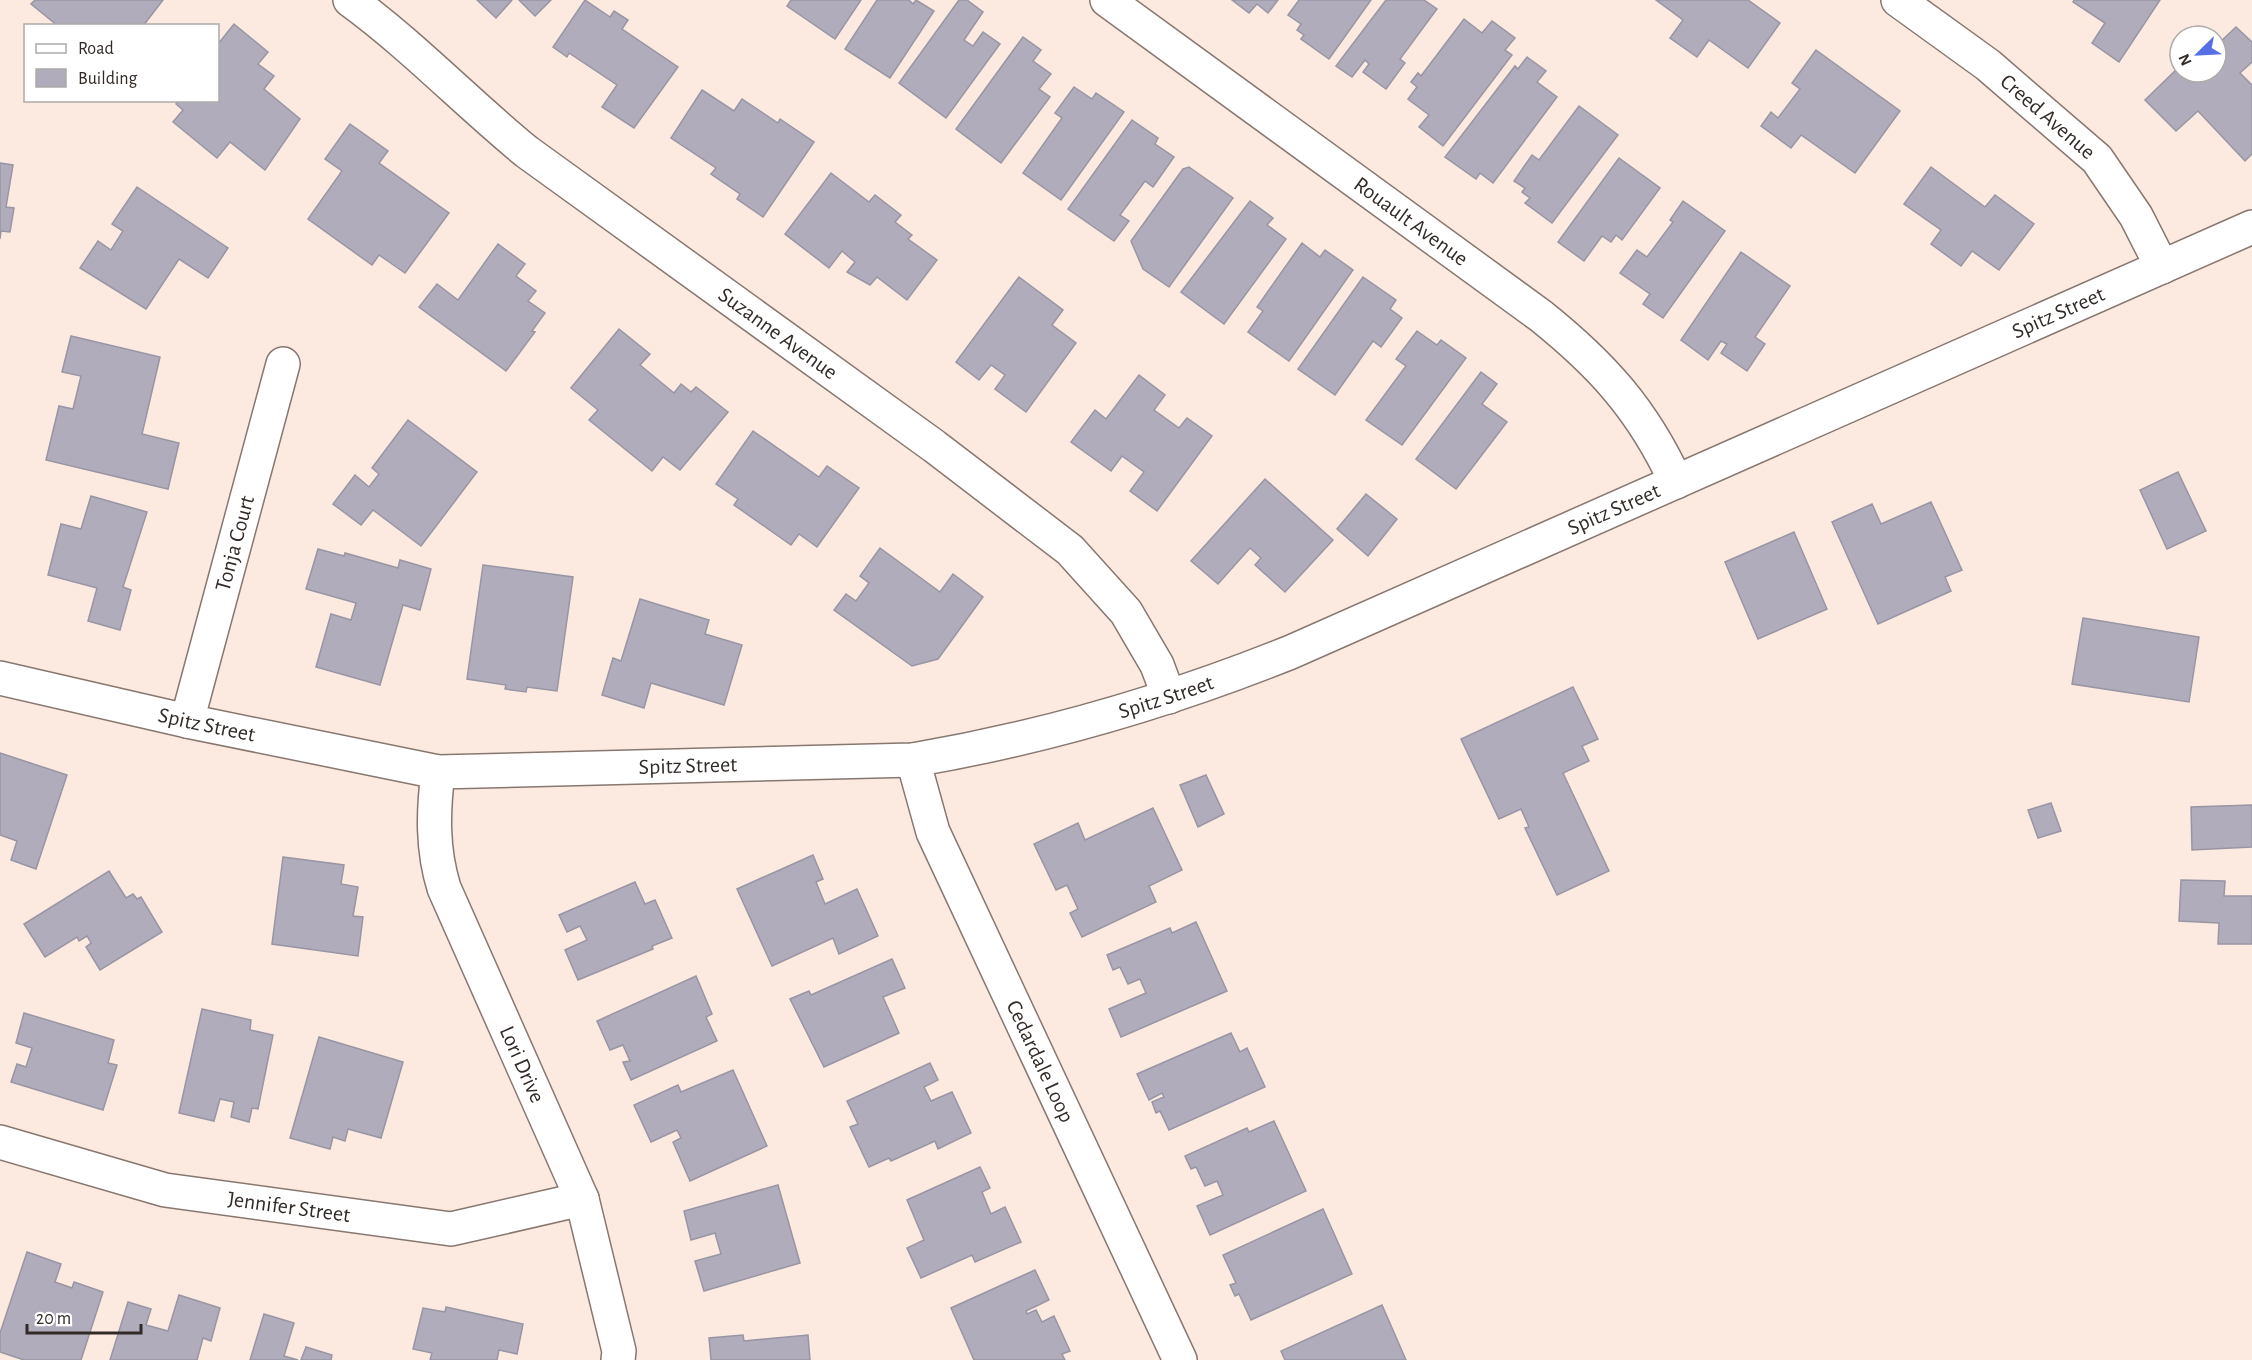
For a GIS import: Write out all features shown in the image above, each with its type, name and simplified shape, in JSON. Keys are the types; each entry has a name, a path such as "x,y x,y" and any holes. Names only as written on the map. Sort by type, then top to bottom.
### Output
{"street":[{"name":"Suzanne Avenue","path":"350,0 414,51 527,152 924,439 1070,550 1126,612 1157,665 1169,697"},
{"name":"Rouault Avenue","path":"1107,0 1580,347 1636,409 1655,439 1676,482"},
{"name":"Creed Avenue","path":"1898,0 1988,65 2097,159 2136,216 2162,267"},
{"name":"Spitz Street","path":"0,678 187,721 438,772 913,760 1027,737 1169,697 1235,675 1332,635 2252,227"},
{"name":"Tonja Court","path":"187,721 284,364"},
{"name":"Cedardale Loop","path":"913,760 933,832 1179,1360"},
{"name":"Lori Drive","path":"438,772 433,822 438,868 444,888 582,1200 619,1351 618,1360"},
{"name":"Jennifer Street","path":"0,1142 165,1190 451,1228 582,1200"}],"building":[{"path":"35,0 163,0 145,24 56,24 31,4"},
{"path":"477,0 512,0 496,18"},
{"path":"519,0 551,0 535,16"},
{"path":"585,0 610,17 614,11 628,20 622,29 678,67 634,128 602,107 617,85 569,53 567,57 553,47"},
{"path":"791,0 861,0 835,39 787,6"},
{"path":"877,0 909,0 913,4 916,0 934,11 890,78 845,49"},
{"path":"959,0 967,0 983,12 964,40 973,46 983,32 1000,44 946,118 899,83"},
{"path":"1232,0 1278,0 1268,13 1257,4 1249,13"},
{"path":"1299,0 1371,0 1329,59 1301,39 1304,35 1297,30 1301,24 1288,15"},
{"path":"1386,0 1424,0 1437,9 1400,59 1405,63 1386,89 1363,72 1369,64 1365,60 1352,77 1336,66"},
{"path":"1656,0 1748,0 1780,23 1748,68 1709,40 1697,57 1670,38 1683,20"},
{"path":"2074,0 2160,0 2119,62 2092,43 2105,23 2073,2"},
{"path":"1464,19 1482,33 1492,21 1515,38 1505,50 1512,55 1443,146 1419,127 1429,115 1408,99 1417,87 1411,82 1418,73 1421,76"},
{"path":"234,24 268,52 258,64 274,76 264,89 300,119 265,170 230,142 217,158 173,122 183,110 176,104 178,102 219,102 219,43"},
{"path":"2236,27 2252,42 2252,62 2240,73 2252,85 2252,154 2245,161 2198,111 2176,131 2145,100 2168,78 2168,84 2228,84 2228,35"},
{"path":"1023,37 1041,50 1033,61 1051,74 1039,89 1050,97 1001,163 956,129"},
{"path":"1816,50 1900,111 1855,173 1801,135 1791,148 1761,126 1771,112 1778,118 1800,89 1792,83"},
{"path":"1527,57 1546,71 1537,82 1557,97 1493,183 1480,173 1476,179 1445,157 1515,66 1518,69"},
{"path":"1074,87 1092,99 1096,93 1124,112 1061,200 1023,173 1062,118 1055,113"},
{"path":"702,90 734,111 742,99 778,123 780,119 814,142 763,217 737,199 740,194 711,174 716,168 671,138"},
{"path":"1579,106 1618,135 1552,223 1525,203 1530,198 1522,192 1525,188 1514,181 1532,155 1539,160"},
{"path":"1132,120 1158,138 1155,144 1174,157 1153,187 1145,181 1120,215 1129,221 1114,241 1068,209"},
{"path":"350,124 388,151 379,163 449,213 405,273 379,255 372,265 308,219 342,171 325,159"},
{"path":"1619,158 1660,188 1622,240 1616,235 1611,242 1602,236 1584,261 1558,242"},
{"path":"0,163 13,165 6,207 14,208 10,232 1,231 0,239"},
{"path":"1189,167 1233,198 1169,287 1143,269 1131,241 1183,169"},
{"path":"1931,167 1985,207 1995,195 2034,224 1999,270 1972,251 1961,266 1931,244 1941,230 1904,204"},
{"path":"831,173 869,202 875,195 901,215 895,222 912,235 908,239 937,260 907,300 877,277 870,285 847,272 855,262 842,251 829,268 785,234"},
{"path":"137,187 228,248 208,278 179,259 146,309 80,268 98,241 111,250 123,231 112,224"},
{"path":"1250,201 1273,218 1267,225 1286,239 1224,324 1181,292"},
{"path":"1683,201 1725,231 1663,318 1643,304 1650,294 1620,273 1637,250 1647,257 1673,222 1670,220"},
{"path":"1302,243 1320,257 1325,250 1353,270 1289,361 1248,332 1263,311 1257,307"},
{"path":"498,244 525,264 516,276 536,291 528,301 545,313 532,331 535,332 506,371 419,307 437,284 458,300"},
{"path":"1741,252 1790,286 1755,337 1765,344 1747,371 1721,353 1727,344 1721,341 1708,360 1681,340"},
{"path":"1019,277 1063,310 1052,325 1076,343 1026,412 995,389 1005,375 991,365 979,380 956,362"},
{"path":"1363,277 1396,300 1390,309 1402,318 1381,347 1373,341 1335,395 1298,369"},
{"path":"619,329 650,354 640,365 674,393 681,384 691,392 696,387 728,412 680,470 663,457 652,471 589,420 598,410 571,388"},
{"path":"1417,331 1437,345 1441,340 1466,358 1402,445 1366,420 1406,366 1396,359"},
{"path":"71,336 160,357 142,434 179,443 168,489 46,460 59,406 73,409 81,376 62,372"},
{"path":"1481,372 1497,384 1482,404 1507,422 1456,489 1416,459"},
{"path":"1139,375 1165,395 1154,410 1179,428 1187,418 1212,436 1157,511 1130,491 1144,472 1122,456 1111,471 1071,442 1095,410 1106,419"},
{"path":"408,420 477,472 421,546 373,510 361,525 333,504 355,475 369,487 379,474 372,468"},
{"path":"753,431 819,477 827,466 859,488 817,547 799,534 791,545 734,505 738,499 716,484"},
{"path":"2178,472 2206,531 2167,549 2140,490"},
{"path":"1265,479 1333,540 1285,592 1255,565 1261,558 1250,548 1218,584 1191,561"},
{"path":"1366,494 1397,519 1368,556 1337,529"},
{"path":"91,496 147,512 123,587 131,590 120,630 88,621 97,588 48,575 61,524 81,529"},
{"path":"1931,502 1962,570 1945,577 1951,591 1878,624 1832,522 1872,504 1881,524"},
{"path":"1794,532 1827,609 1758,639 1725,562"},
{"path":"880,548 940,592 953,574 983,597 938,659 912,666 834,610 846,594 856,601 869,583 860,576"},
{"path":"318,549 344,556 345,553 398,568 400,560 431,569 420,610 403,605 380,685 316,667 331,614 351,620 356,603 306,589"},
{"path":"483,565 573,577 557,691 527,687 526,692 505,689 506,685 467,679"},
{"path":"640,599 709,620 705,634 742,645 724,705 651,683 644,708 602,695 613,658 621,661"},
{"path":"2083,618 2199,637 2189,702 2072,684"},
{"path":"1573,687 1598,739 1582,746 1589,761 1563,773 1609,871 1557,895 1525,828 1529,827 1521,809 1499,819 1461,739"},
{"path":"0,753 67,775 36,869 11,860 17,841 0,835"},
{"path":"1206,775 1224,814 1198,827 1180,785"},
{"path":"2051,803 2061,831 2038,838 2028,810"},
{"path":"2252,805 2252,847 2192,850 2191,807"},
{"path":"1153,808 1182,870 1149,886 1156,902 1082,937 1070,913 1078,909 1067,885 1056,890 1034,844 1078,823 1085,840"},
{"path":"813,855 823,879 816,882 825,904 857,889 878,936 839,954 833,938 772,966 737,889"},
{"path":"283,857 344,865 341,884 358,887 353,916 363,917 358,956 272,944"},
{"path":"109,871 126,898 133,894 137,899 141,897 162,932 100,970 86,947 91,943 87,936 79,941 77,937 45,957 24,924"},
{"path":"2181,880 2225,881 2224,896 2252,896 2252,944 2218,944 2219,923 2179,921"},
{"path":"635,882 645,904 655,900 672,938 652,946 653,949 578,980 565,950 587,940 580,926 567,932 559,915"},
{"path":"1196,922 1227,991 1121,1037 1109,1009 1146,993 1140,979 1128,984 1120,967 1113,970 1107,955 1170,928 1172,933"},
{"path":"892,959 905,988 883,997 899,1033 824,1067 790,999 809,991 811,995"},
{"path":"696,976 712,1014 706,1017 717,1041 631,1080 623,1062 630,1061 623,1045 610,1050 597,1021"},
{"path":"202,1009 251,1020 250,1030 273,1035 258,1109 252,1108 249,1122 231,1117 234,1102 220,1099 214,1121 179,1113"},
{"path":"24,1013 114,1040 108,1063 117,1065 103,1110 11,1082 17,1064 26,1067 32,1048 16,1043"},
{"path":"1231,1033 1240,1052 1247,1048 1265,1087 1169,1130 1160,1111 1156,1113 1152,1102 1164,1097 1162,1093 1149,1100 1137,1074"},
{"path":"319,1037 403,1062 381,1138 348,1129 345,1141 333,1137 330,1149 290,1138"},
{"path":"930,1063 938,1080 924,1087 931,1101 952,1092 971,1133 938,1149 935,1141 891,1161 889,1158 869,1167 850,1127 858,1124 847,1101"},
{"path":"733,1070 767,1146 690,1181 673,1142 681,1138 677,1130 651,1142 634,1105 678,1085 681,1092"},
{"path":"1274,1121 1306,1191 1210,1235 1197,1206 1223,1195 1217,1181 1205,1186 1196,1167 1191,1169 1185,1156 1247,1128 1249,1132"},
{"path":"980,1167 990,1188 982,1192 991,1214 1005,1207 1021,1242 975,1262 972,1255 921,1278 907,1248 924,1240 907,1200"},
{"path":"778,1185 800,1263 704,1291 695,1261 721,1254 715,1233 691,1240 684,1211"},
{"path":"1323,1209 1352,1274 1251,1320 1239,1294 1235,1296 1230,1285 1236,1283 1223,1255"},
{"path":"27,1252 61,1264 55,1282 72,1288 74,1282 103,1292 81,1360 24,1360 0,1352 0,1333"},
{"path":"1035,1270 1049,1300 1026,1311 1027,1314 1036,1310 1042,1322 1054,1316 1070,1351 1062,1354 1065,1360 974,1360 951,1308"},
{"path":"179,1295 220,1308 211,1341 203,1338 197,1360 110,1360 128,1302 151,1309 146,1325 168,1331"},
{"path":"1382,1305 1406,1360 1285,1360 1281,1351"},
{"path":"446,1307 523,1324 517,1354 499,1350 497,1360 430,1360 432,1353 413,1349 423,1308 445,1312"},
{"path":"264,1314 294,1323 284,1356 298,1360 250,1360"},
{"path":"743,1335 744,1341 808,1335 810,1360 711,1360 709,1338"},
{"path":"306,1347 332,1355 331,1360 301,1360"}]}
